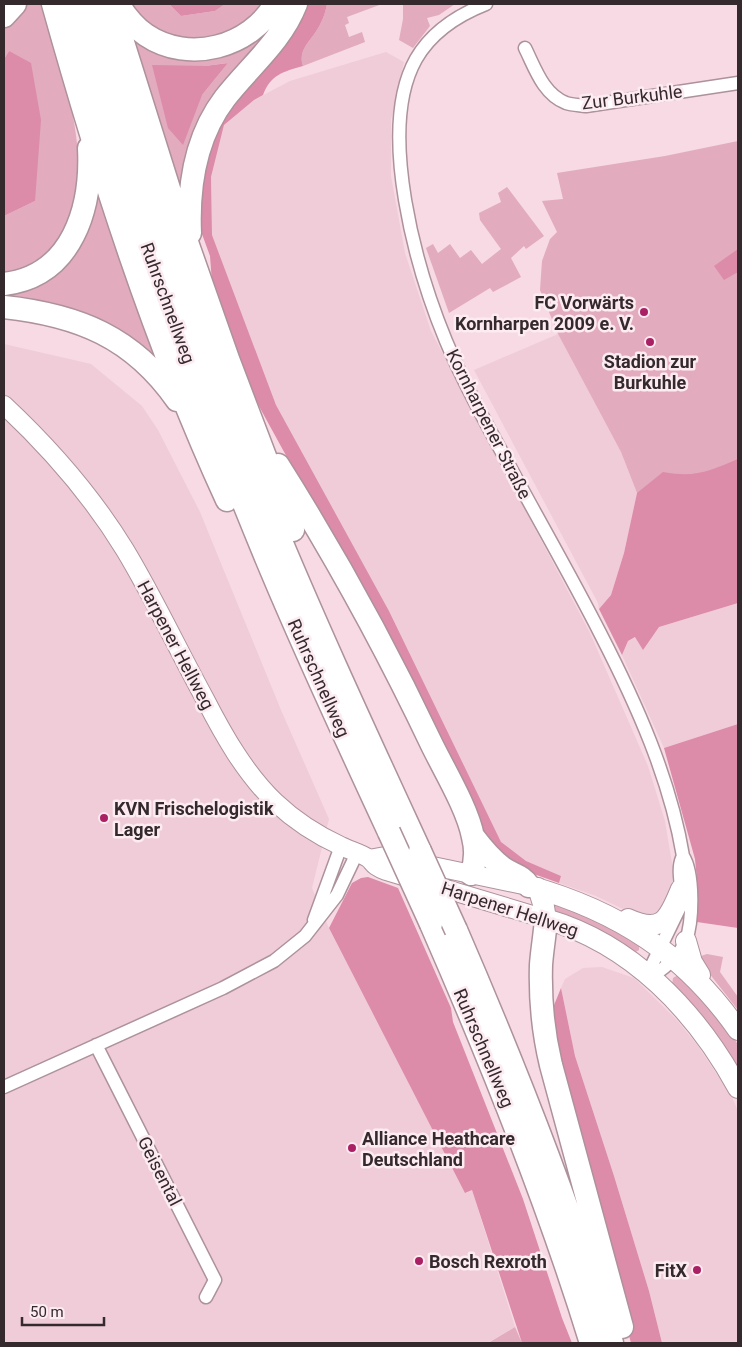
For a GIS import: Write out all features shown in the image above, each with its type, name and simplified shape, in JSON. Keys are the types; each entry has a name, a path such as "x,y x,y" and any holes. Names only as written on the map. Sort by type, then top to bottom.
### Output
{"highway":[{"path":"4,16 15,4"},
{"path":"53,4 106,180 148,303 201,441"},
{"name":"Ruhrschnellweg","path":"72,4 124,176 179,334 219,440 293,621 480,1036 563,1256 591,1343"},
{"name":"Ruhrschnellweg","path":"93,4 143,170 201,336 266,504 336,667 456,930 537,1124 578,1236 612,1343"},
{"path":"111,4 154,145 195,268 298,542 322,630 336,667"},
{"path":"118,4 135,26 146,35 174,47 197,49 225,46 237,41 257,26 275,4"},
{"path":"195,268 190,232 190,198 195,165 203,137 219,107 275,43 286,27 296,4"},
{"path":"4,284 36,274 55,260 69,245 80,223 87,197 89,158 88,138 80,93"},
{"path":"4,307 43,313 81,322 114,339 134,353 170,389 185,410 201,441 257,565 293,621"},
{"path":"249,414 263,442 322,536 418,715 466,815 473,836 475,860 471,874"},
{"path":"473,836 490,857 505,869 525,879 533,887"},
{"path":"546,919 541,963 544,1035 626,1343"}],"main road":[{"name":"Harpener Hellweg","path":"4,405 55,457 104,519 137,571 217,722 234,750 274,801 312,830 386,871 448,888 573,928 608,946 650,975 702,1032 728,1069 738,1088"},
{"name":"Harpener Hellweg","path":"355,853 385,856 533,887 569,898 604,912 640,933 668,953 704,986 726,1012 738,1030"},
{"path":"448,888 463,882 471,874"},
{"path":"533,887 543,902 546,919"},
{"path":"604,912 612,911 640,924 657,924 667,919 681,889"},
{"path":"686,941 688,953 701,976 704,986"}],"street":[{"name":"Kornharpener Straße","path":"486,4 459,16 441,30 416,59 408,76 400,120 400,146 401,172 409,221 432,306 447,344 493,436 601,635 636,709 666,788 683,856 688,863 690,891 689,923 686,941 668,953 650,975"},
{"name":"Zur Burkuhle","path":"525,48 542,82 552,96 567,104 586,106 738,83"},
{"path":"312,927 355,853"},
{"path":"4,1087 247,977 274,962 305,936 337,895 355,853"},
{"name":"Kornharpener Straße","path":"668,953 681,905 680,864 683,856"},
{"name":"Geisental","path":"96,1045 215,1280 206,1297"}],"shaded area":[{"path":"28,4 42,4 60,62 75,128 78,160 77,192 69,222 54,248 26,267 4,274 4,216 35,201 9,51 4,59 4,29"},
{"path":"128,4 169,4 181,16 215,11 225,4 266,4 246,28 201,43 156,32"},
{"path":"169,4 225,4 215,11 181,16"},
{"path":"306,4 327,4 321,23 303,52 303,66 278,75 270,82 263,95 254,100 224,125 211,177 212,235 276,405 389,611 501,842 526,861 561,876 559,883 531,873 490,849 381,629 260,408 246,379 212,282 210,256 198,223 202,164 221,119"},
{"path":"327,4 382,4 347,17 349,23 345,25 349,37 362,32 365,42 303,66 303,52 321,23"},
{"path":"455,4 439,15 427,18 430,26 413,48 399,40 403,19 403,5"},
{"path":"281,6 269,37 183,203 130,33 196,57","holes":["228,63 202,95 205,66"]},
{"path":"9,51 31,63 41,120 35,201 4,216 4,59"},
{"path":"386,52 404,62 391,120 391,176 405,253 431,331 590,633 648,766 665,821 672,863 672,894 658,915 633,914 596,896 559,883 561,876 526,861 501,843 389,611 276,405 212,235 211,177 224,125 254,100 290,81"},
{"path":"228,63 202,95 183,145 168,128 152,65 205,66"},
{"name":"FC Vorwärts Kornharpen 2009 e. V.","path":"738,141 738,485 637,493 621,452 558,334 540,290 542,261 550,239 557,232 542,201 563,199 557,173 665,156"},
{"path":"95,175 164,370 4,302 4,291 36,282"},
{"path":"507,187 544,236 526,249 524,246 511,258 521,277 493,292 490,288 449,313 426,248 433,244 438,253 450,244 460,258 471,250 482,264 501,249 480,220 479,213 501,202 498,193"},
{"path":"738,249 738,272 724,280 714,266"},
{"path":"558,334 621,452 637,493 624,553 611,595 599,609 598,603 474,370"},
{"path":"4,344 91,364 142,406 158,430 200,512 281,710 329,819 312,888 329,928 466,1193 472,1190 515,1327 487,1343 4,1343"},
{"path":"738,459 738,603 659,627 643,650 635,637 628,641 622,655 599,609 611,595 624,553 637,493 663,472 694,474"},
{"path":"738,603 738,724 664,748 622,655 628,641 636,637 643,649 659,627"},
{"path":"738,724 738,928 697,922 698,890 695,859 664,748"},
{"path":"368,877 398,888 451,1008 453,1022 523,1199 572,1343 522,1343 472,1190 465,1193 329,928 352,883 361,878"},
{"path":"551,903 595,919 639,945 639,950 634,953 550,912"},
{"path":"707,954 723,957 720,972 738,997 738,1010 698,957"},
{"path":"602,967 634,978 676,1019 698,1046 732,1097 738,1111 738,1343 662,1343 649,1291 575,1056 561,988 565,979 583,968"},
{"path":"678,975 681,976 733,1036 738,1045 738,1074 672,985 673,978"},
{"path":"561,988 575,1056 649,1291 662,1343 631,1343 551,1038 550,1015"},
{"path":"515,1327 522,1343 488,1343"}],"place":[{"name":"FC Vorwärts Kornharpen 2009 e. V.","path":"644,312"},
{"name":"Stadion zur Burkuhle","path":"650,342"},
{"name":"KVN Frischelogistik Lager","path":"104,818"},
{"name":"Alliance Heathcare Deutschland","path":"352,1148"},
{"name":"Bosch Rexroth","path":"419,1261"},
{"name":"FitX","path":"697,1270"}]}
